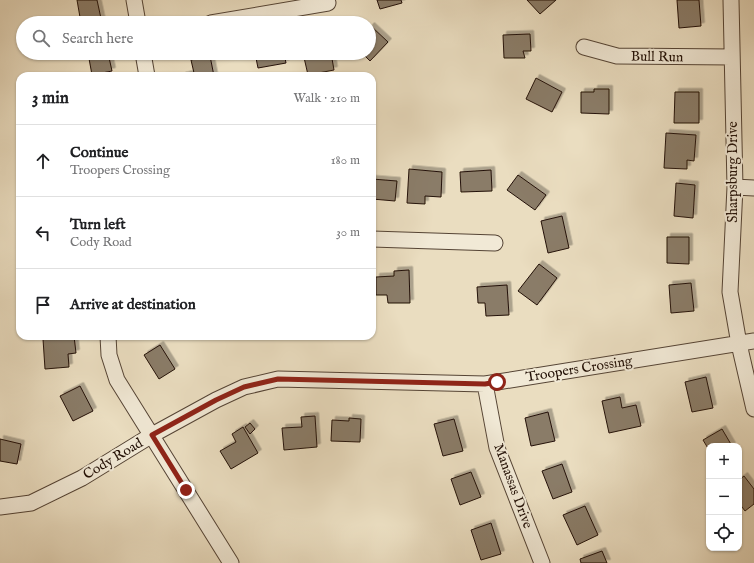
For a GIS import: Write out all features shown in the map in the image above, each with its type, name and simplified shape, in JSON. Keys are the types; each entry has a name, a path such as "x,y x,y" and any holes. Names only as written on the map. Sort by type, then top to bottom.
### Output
{"street":[{"path":"134,0 137,16"},
{"name":"Sharpsburg Drive","path":"730,0 735,187 730,292 739,344 754,409"},
{"path":"252,16 328,3"},
{"name":"Bull Run","path":"584,47 617,56 732,58"},
{"path":"144,60 146,72"},
{"path":"735,187 754,188"},
{"path":"376,239 495,243"},
{"path":"108,340 109,355 117,380 152,435"},
{"name":"Troopers Crossing","path":"152,435 216,400 244,387 278,379 485,384 739,344 754,340"},
{"name":"Manassas Drive","path":"485,384 497,448 542,563"},
{"name":"Cody Road","path":"0,507 31,502 82,478 152,435 231,563"}],"building":[{"path":"77,0 97,0 100,16 80,16"},
{"path":"377,0 401,0 402,3 380,9"},
{"path":"527,0 556,0 540,14"},
{"path":"677,0 699,0 701,26 679,28"},
{"path":"376,31 388,42 376,55"},
{"path":"530,34 531,51 523,51 525,58 504,58 503,35"},
{"path":"89,60 110,60 112,71 91,72"},
{"path":"191,60 211,60 213,72 194,72"},
{"path":"256,60 285,60 286,63 258,68"},
{"path":"305,60 332,60 334,70 324,72 307,72"},
{"path":"536,78 562,92 552,112 526,99"},
{"path":"594,89 609,89 609,114 581,113 581,92 594,92"},
{"path":"675,92 699,92 699,123 674,123"},
{"path":"666,133 696,135 694,161 687,160 687,169 664,168"},
{"path":"409,169 442,172 441,197 425,196 425,204 407,203"},
{"path":"491,170 492,191 461,192 460,172"},
{"path":"518,175 546,195 535,210 507,190"},
{"path":"376,179 397,181 395,201 376,199"},
{"path":"676,183 695,185 693,218 674,216"},
{"path":"562,216 569,248 548,253 541,221"},
{"path":"667,237 689,237 689,264 667,263"},
{"path":"539,264 557,278 537,305 518,291"},
{"path":"409,270 410,303 388,303 387,295 376,295 376,277 394,276 394,271"},
{"path":"691,283 694,311 671,313 669,285"},
{"path":"507,285 509,315 486,316 485,303 478,303 477,287"},
{"path":"43,340 74,340 76,353 68,354 69,367 45,369"},
{"path":"160,345 175,369 159,379 144,355"},
{"path":"706,377 713,408 692,412 685,382"},
{"path":"80,386 93,411 73,421 60,396"},
{"path":"620,397 622,408 636,405 641,426 609,433 602,401"},
{"path":"548,412 555,441 531,446 525,418"},
{"path":"315,416 317,447 284,450 282,428 302,427 301,417"},
{"path":"349,418 361,419 360,442 331,441 332,420 349,421"},
{"path":"454,419 463,451 443,456 434,424"},
{"path":"250,423 255,429 250,434 245,427"},
{"path":"243,427 258,453 231,469 220,451 236,442 232,434"},
{"path":"722,429 730,443 706,443 706,445 703,440"},
{"path":"0,439 21,444 17,464 0,461"},
{"path":"562,464 572,492 553,499 542,471"},
{"path":"471,472 481,497 460,505 451,479"},
{"path":"744,476 754,489 754,504 745,511 742,507 742,478"},
{"path":"585,506 598,535 577,545 563,515"},
{"path":"491,523 501,554 481,560 471,530"},
{"path":"602,551 607,563 581,563 580,559"}],"route":[{"path":"186,490 152,435 216,400 244,387 278,379 485,384 497,382"}]}
